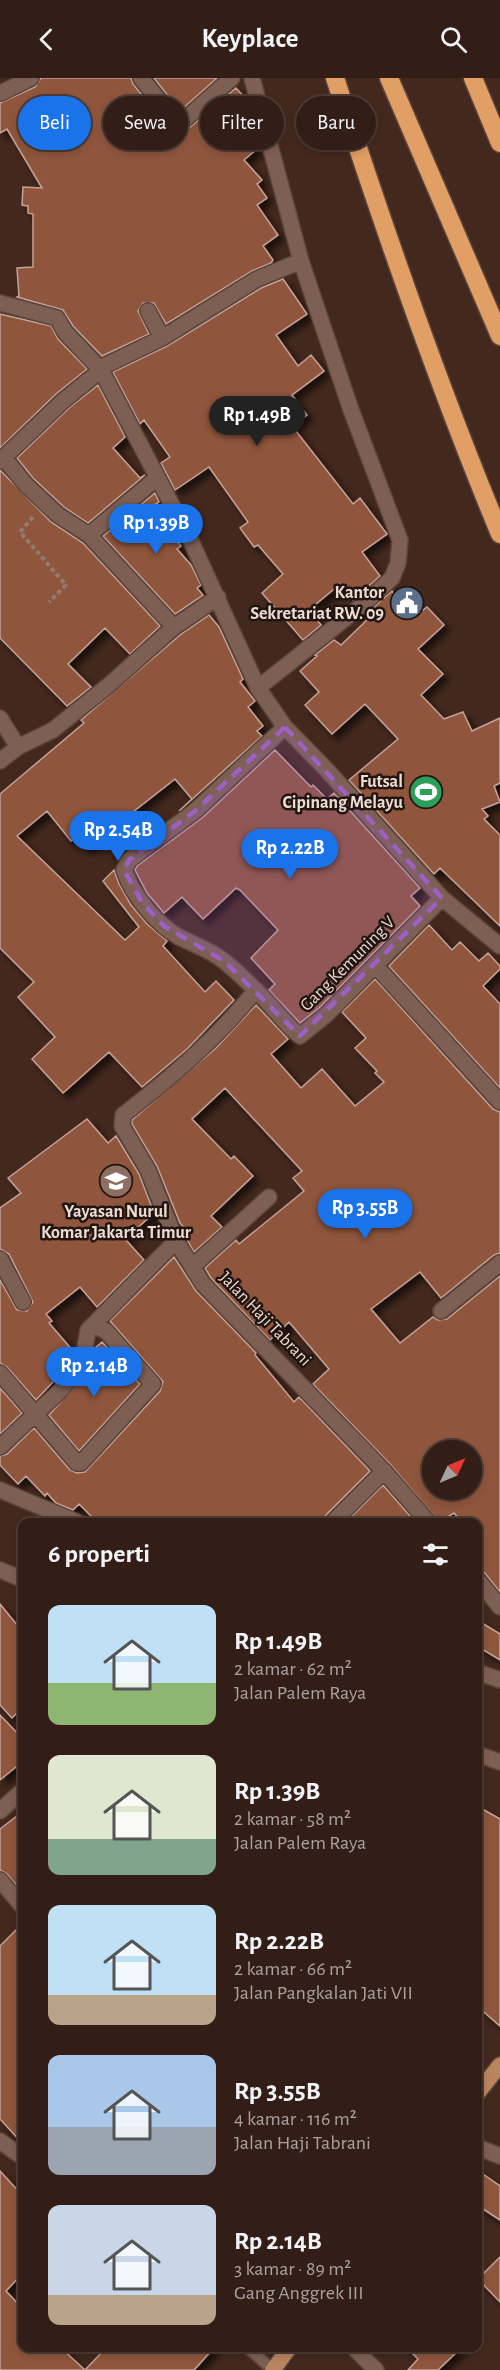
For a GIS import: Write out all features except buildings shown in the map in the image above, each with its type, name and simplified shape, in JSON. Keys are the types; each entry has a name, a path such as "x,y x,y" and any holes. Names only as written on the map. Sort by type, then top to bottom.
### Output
{"highway":[{"path":"335,78 386,235 466,452 500,534"},
{"path":"389,78 500,336"},
{"path":"473,78 500,142"}],"main road":[{"path":"482,2088 500,2065"},
{"path":"273,2370 286,2352"}],"street":[{"path":"1,93 31,78"},
{"path":"141,78 179,122 232,78"},
{"path":"252,78 301,261 350,407 400,540 398,563 392,578 366,602 258,688"},
{"path":"174,627 89,535 58,515 2,459 101,368 162,338 257,279 301,261"},
{"path":"0,303 57,318 64,332 101,368 218,597 258,688 285,727 442,898 500,946"},
{"path":"148,311 162,338"},
{"path":"89,535 157,478"},
{"path":"0,761 18,747 53,730 174,627 218,597"},
{"path":"0,718 18,747"},
{"path":"256,990 224,961 202,946 179,937 164,926 128,882 124,870 129,860 195,811 285,727"},
{"name":"Gang Kemuning V","path":"256,990 300,1036 326,1015 442,898"},
{"path":"375,965 500,1102"},
{"name":"Jalan Haji Tabrani","path":"256,990 210,1042 179,1071 123,1115 122,1126 148,1170 176,1240 203,1284 384,1471 425,1518"},
{"path":"193,1266 269,1197"},
{"path":"0,1447 58,1392 82,1365 88,1330 176,1240"},
{"path":"0,1259 23,1302"},
{"path":"441,1311 500,1263"},
{"path":"0,1373 76,1463 80,1464 152,1387 152,1382 106,1331 97,1327 88,1330"},
{"path":"337,1518 384,1471"},
{"path":"0,1490 67,1518"},
{"path":"0,1570 18,1577"},
{"path":"482,1585 500,1607"},
{"path":"482,1674 500,1680"},
{"path":"482,1756 500,1762"},
{"path":"0,1811 18,1795"},
{"path":"0,1880 18,1901"},
{"path":"0,2141 18,2154"},
{"path":"482,2149 500,2156"},
{"path":"358,2352 376,2370"}],"lane":[{"path":"253,2352 273,2370"}],"path":[{"path":"46,504 19,531 65,582 65,587 49,602"}],"highlighted area":[{"path":"285,727 442,898 300,1036 224,961 164,926 143,904 124,870 129,860 195,811"}],"place":[{"name":"Kantor Sekretariat RW. 09","path":"407,603"},
{"name":"Futsal Cipinang Melayu","path":"426,792"},
{"name":"Yayasan Nurul Komar Jakarta Timur","path":"116,1181"}]}
